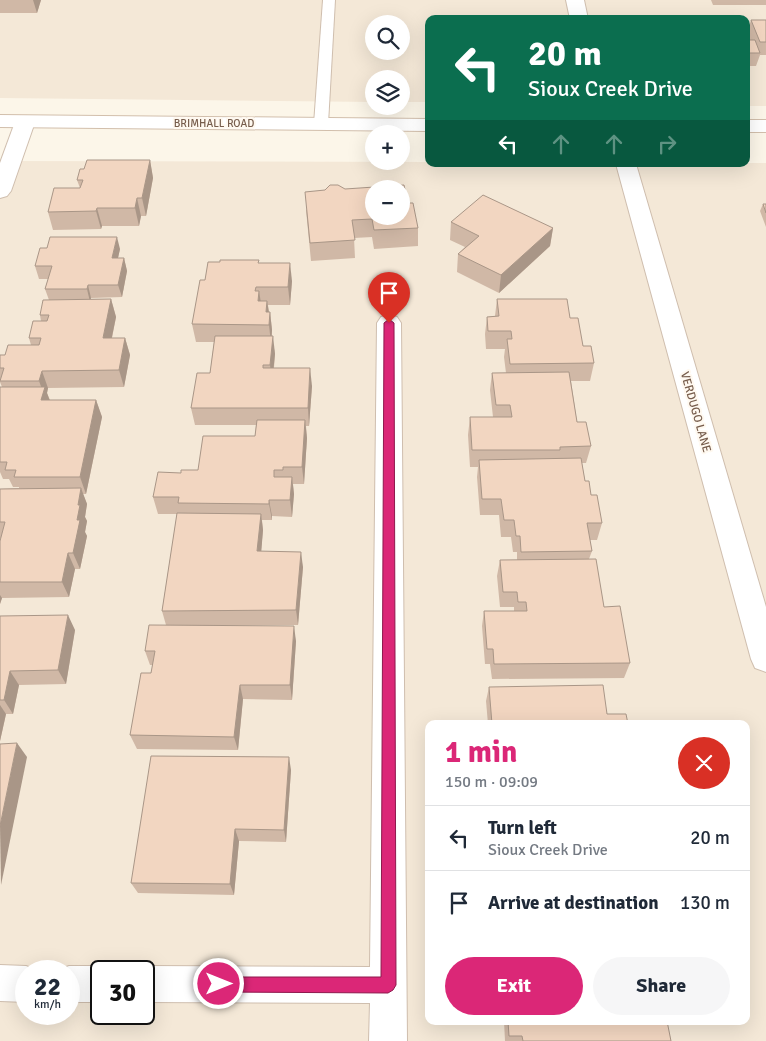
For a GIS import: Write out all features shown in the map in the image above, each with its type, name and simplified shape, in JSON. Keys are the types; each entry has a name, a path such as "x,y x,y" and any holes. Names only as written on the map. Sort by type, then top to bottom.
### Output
{"street":[{"path":"575,0 578,15"},
{"name":"BRIMHALL ROAD","path":"0,122 425,125"},
{"path":"0,191 25,122"},
{"path":"750,126 766,126"},
{"name":"VERDUGO LANE","path":"627,167 766,660"},
{"path":"388,1041 389,323"},
{"path":"0,984 15,984"},
{"path":"155,984 388,985"}],"lane":[{"path":"321,124 329,0"}],"shaded area":[{"path":"0,0 766,0 766,106 750,106 750,15 425,15 425,102 410,102 410,70 365,70 365,102 0,98"},
{"path":"0,161 365,162 365,170 410,170 410,162 425,162 425,167 750,167 750,163 766,163 766,1041 0,1041"}],"building":[{"path":"751,20 766,20 766,42 760,42"},
{"path":"750,40 755,40 760,53 750,53"},
{"path":"87,160 150,160 142,198 137,198 135,208 97,208 96,211 48,212 54,188 80,188 83,180 77,180 80,169 84,169"},
{"path":"330,185 338,185 345,189 365,188 365,219 352,220 355,240 310,243 305,192 325,190"},
{"path":"483,195 553,228 501,275 458,254 479,236 451,222"},
{"path":"410,203 413,203 418,228 374,230 373,225 410,225"},
{"path":"50,237 117,237 112,258 124,258 118,285 88,285 87,289 45,289 52,266 35,266 40,248 47,248"},
{"path":"220,260 259,260 258,263 290,263 288,287 256,287 255,291 259,291 258,301 267,301 266,312 270,312 269,325 192,324 200,280 205,280 208,262 220,262"},
{"path":"111,299 103,338 125,338 119,370 42,371 39,381 0,381 4,368 0,368 0,355 5,355 8,345 39,345 41,338 29,338 33,321 47,321 49,315 40,315 43,300"},
{"path":"497,299 567,299 570,318 578,318 583,346 591,346 594,363 510,364 507,339 512,339 511,331 488,331 487,317 499,316"},
{"path":"215,336 273,336 270,365 263,365 263,368 310,368 308,408 191,408 197,373 210,373"},
{"path":"569,372 577,422 586,422 591,446 560,447 560,450 472,450 470,417 512,417 510,405 496,405 492,373"},
{"path":"0,387 45,387 41,400 96,400 80,477 14,477 16,470 5,470 7,462 0,462"},
{"path":"257,420 305,420 302,467 283,467 283,470 274,470 274,477 292,477 290,500 269,500 269,504 178,503 179,497 153,497 158,472 181,473 181,470 198,470 203,436 255,436"},
{"path":"581,458 585,481 589,481 591,495 597,495 602,523 587,523 592,551 521,552 520,536 516,536 514,520 504,520 501,499 482,499 479,460"},
{"path":"81,488 77,520 80,520 73,553 68,553 62,582 0,582 0,541 5,522 0,522 0,489"},
{"path":"177,513 261,514 257,551 301,552 296,610 162,611"},
{"path":"596,559 604,607 620,606 630,663 494,664 493,649 487,649 484,611 527,611 526,602 518,602 517,592 503,592 500,560"},
{"path":"68,615 58,670 10,671 4,700 0,700 0,616"},
{"path":"149,625 294,626 290,685 240,685 234,737 130,735 141,673 151,673 155,651 145,651"},
{"path":"603,685 607,714 626,714 627,720 492,720 489,687"},
{"path":"17,743 0,826 0,744"},
{"path":"151,756 289,757 284,830 235,829 230,884 131,883"},
{"path":"508,1025 668,1025 671,1041 523,1041 522,1036 509,1036"}],"route":[{"path":"219,984 388,985 389,323"}]}
